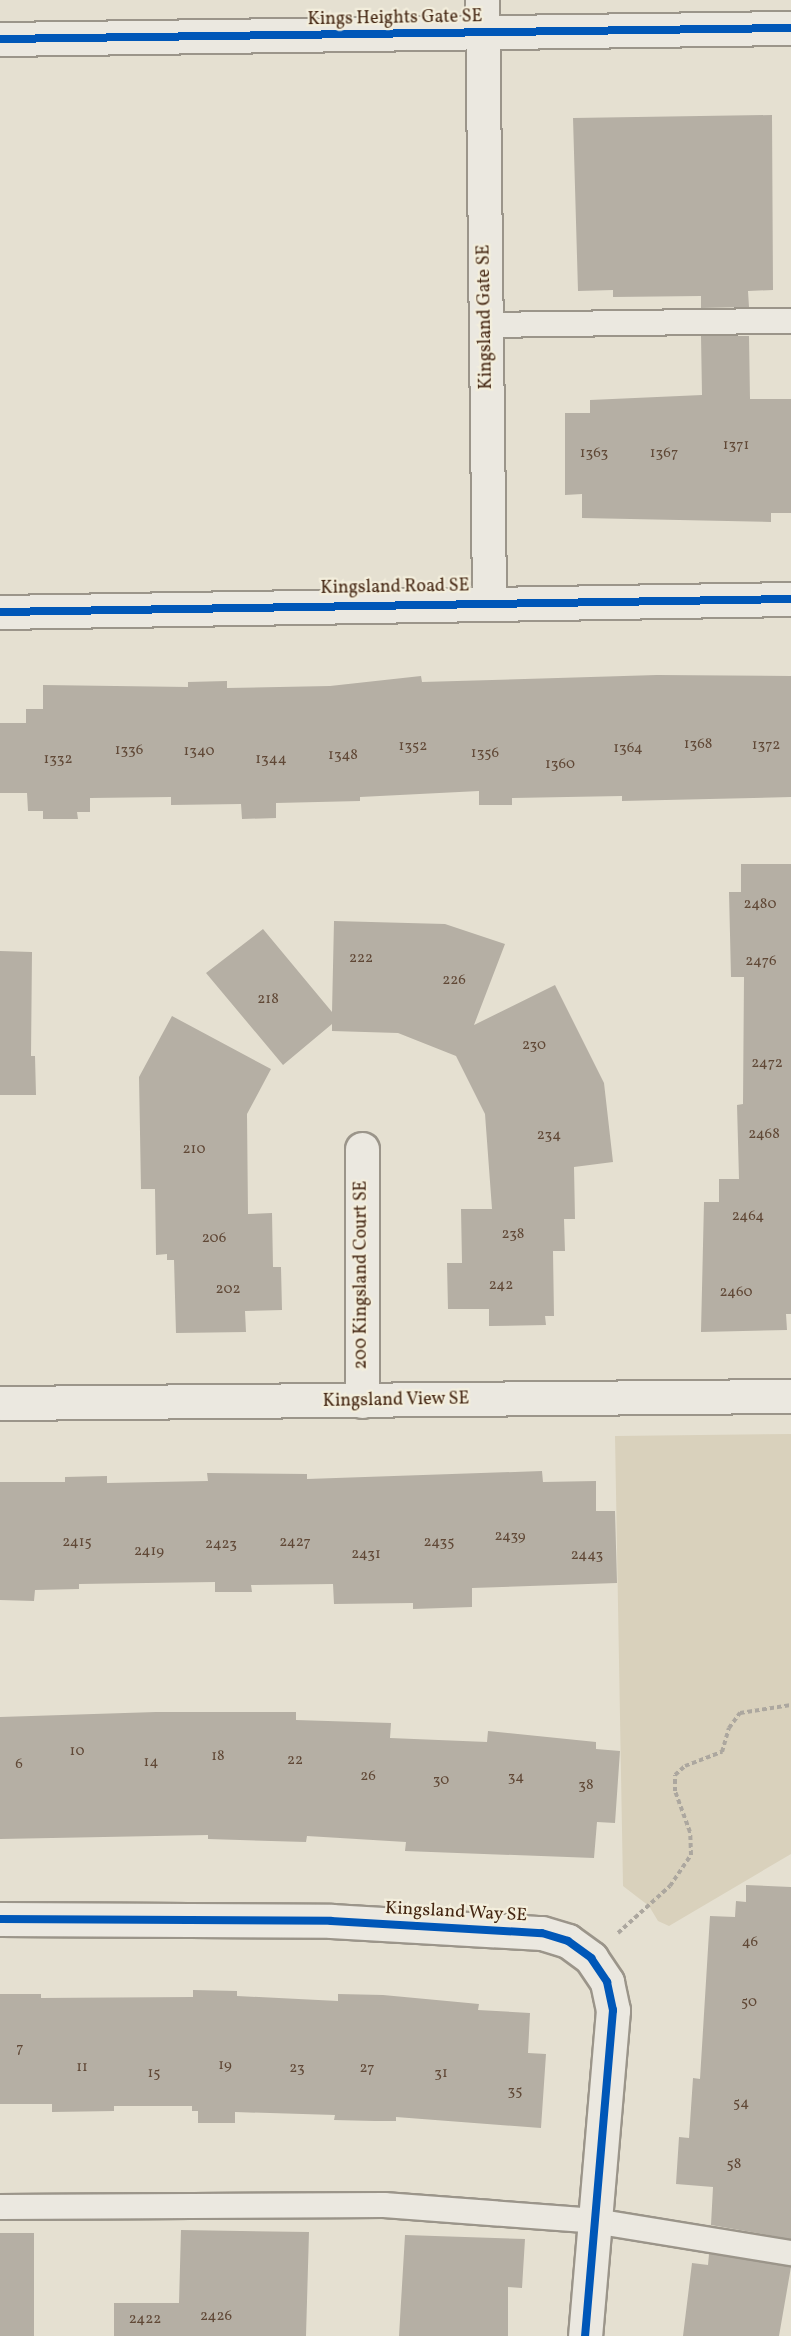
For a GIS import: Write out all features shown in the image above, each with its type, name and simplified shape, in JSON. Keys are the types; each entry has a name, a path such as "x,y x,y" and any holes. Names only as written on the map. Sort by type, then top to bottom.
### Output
{"street":[{"name":"Kingsland Gate SE","path":"482,0 489,601"},
{"name":"Kings Heights Gate SE","path":"0,39 791,28"},
{"name":"Kingsland Road SE","path":"0,612 489,601 791,599"},
{"name":"200 Kingsland Court SE","path":"362,1149 362,1401"},
{"name":"Kingsland View SE","path":"0,1403 791,1396"},
{"name":"Kingsland Way SE","path":"0,1918 331,1921 542,1933 568,1941 591,1958 607,1982 613,2010 585,2336"}],"lane":[{"path":"486,325 791,321"},
{"path":"0,2206 384,2205 595,2221 791,2253"}],"path":[{"path":"591,1958 670,1886 691,1855 690,1832 675,1791 675,1774 685,1766 722,1752 729,1728 740,1713 791,1705"}],"shaded area":[{"path":"791,1434 791,1854 669,1926 658,1921 649,1906 623,1886 615,1436"}],"building":[{"path":"772,115 773,290 748,291 749,307 701,308 701,296 613,297 613,290 578,291 573,118"},
{"path":"701,336 749,336 750,399 791,399 791,513 771,513 771,522 582,518 582,494 565,495 565,413 590,413 590,400 702,395"},
{"path":"657,675 791,676 791,797 622,801 622,796 512,798 512,805 479,805 479,791 360,797 360,801 276,803 276,818 242,819 241,804 171,805 171,797 90,798 90,812 77,812 78,819 43,819 43,811 28,811 27,793 0,793 0,723 26,723 26,709 43,709 43,685 188,687 188,682 227,681 227,688 330,686 421,676 422,682"},
{"path":"741,864 791,864 791,1314 786,1314 787,1330 701,1332 704,1202 719,1202 719,1179 739,1179 737,1105 743,1104 744,977 731,977 729,892 741,892"},
{"path":"334,921 445,924 505,944 474,1025 555,985 604,1083 613,1162 574,1167 575,1219 564,1219 565,1251 553,1251 554,1316 545,1316 546,1325 489,1326 489,1309 448,1309 447,1263 462,1263 461,1209 492,1209 485,1114 456,1056 398,1033 332,1031 332,1024 283,1065 206,973 263,929 332,1012"},
{"path":"0,951 32,952 31,1056 35,1056 36,1095 0,1095"},
{"path":"172,1016 271,1069 247,1114 248,1214 272,1213 273,1267 281,1267 282,1310 245,1311 246,1332 176,1333 174,1260 167,1260 167,1254 156,1255 155,1189 141,1189 139,1077"},
{"path":"542,1471 543,1482 596,1481 596,1511 615,1511 617,1583 472,1588 472,1607 413,1609 413,1603 334,1604 333,1584 251,1585 252,1592 215,1592 215,1582 79,1584 79,1589 35,1590 34,1601 0,1600 0,1482 65,1482 65,1477 107,1476 107,1483 208,1481 207,1473 307,1474 307,1479"},
{"path":"156,1712 296,1712 296,1720 391,1723 390,1738 487,1742 488,1731 596,1742 596,1749 620,1751 615,1823 597,1822 594,1858 405,1851 406,1842 307,1836 306,1842 208,1839 208,1835 0,1839 0,1717"},
{"path":"746,1885 791,1887 791,2239 711,2225 713,2187 676,2184 679,2137 689,2138 693,2078 700,2079 710,1916 735,1917 736,1901 746,1902"},
{"path":"193,1990 237,1991 237,1996 338,2001 338,1994 383,1995 479,2004 478,2010 530,2013 528,2053 546,2054 541,2128 396,2117 396,2121 334,2120 335,2115 235,2112 235,2123 198,2123 198,2111 192,2111 192,2106 114,2106 114,2111 52,2112 52,2104 0,2104 0,1994 41,1994 41,1998 193,1997"},
{"path":"181,2230 309,2232 306,2336 114,2336 114,2303 179,2303"},
{"path":"0,2233 34,2233 34,2336 0,2336"},
{"path":"405,2235 525,2239 522,2288 508,2287 508,2336 399,2336"},
{"path":"709,2254 791,2267 779,2336 683,2336 692,2263 708,2265"}],"cycle path":[{"path":"0,39 791,28"},
{"path":"0,612 791,599"},
{"path":"0,1919 331,1921 542,1933 568,1941 591,1958 607,1982 613,2010 585,2336"}]}
